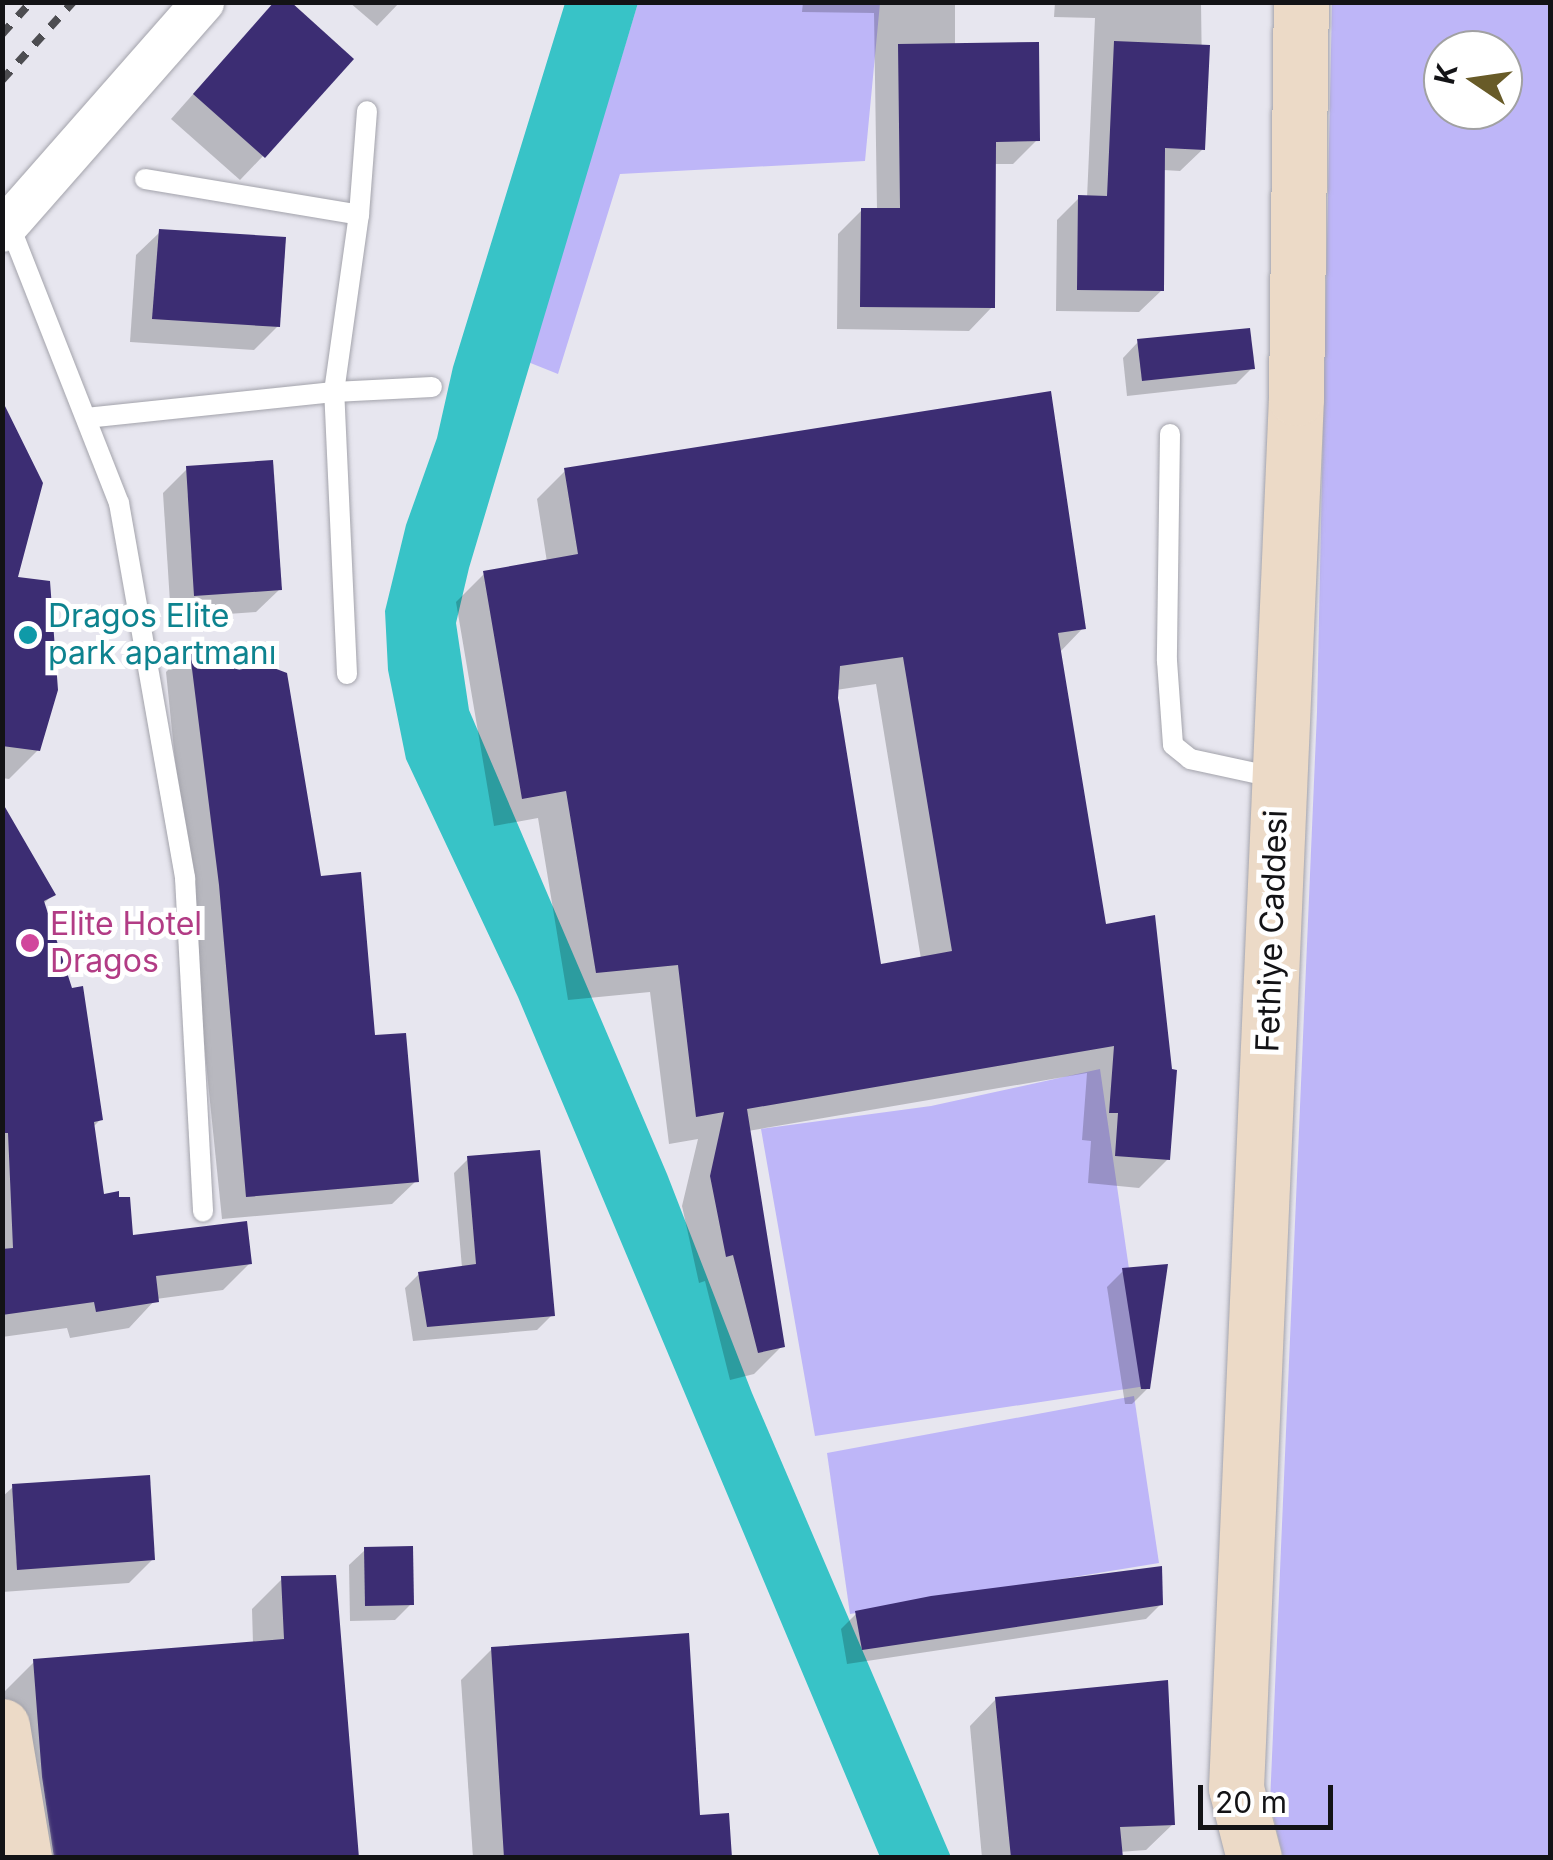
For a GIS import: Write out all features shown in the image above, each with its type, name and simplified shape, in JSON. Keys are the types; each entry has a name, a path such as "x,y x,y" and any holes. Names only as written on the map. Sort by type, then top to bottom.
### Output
{"street":[{"path":"6,228 202,2"},
{"name":"Fethiye Caddesi","path":"1254,1858 1236,1788 1296,398 1301,2"},
{"path":"2,1726 24,1858"}],"lane":[{"path":"347,674 334,392 359,215 367,112"},
{"path":"145,179 359,215"},
{"path":"6,228 119,503 185,878 202,1212"},
{"path":"86,418 334,392 432,387"},
{"path":"1170,434 1168,661 1173,746 1190,759 1278,778"}],"shaded area":[{"path":"638,3 880,3 865,161 620,174 558,374 528,362"},
{"path":"1332,3 1550,3 1550,1857 1283,1857 1270,1803 1317,712"},
{"path":"1100,1069 1146,1386 815,1436 761,1129 931,1106"},
{"path":"1134,1396 1159,1563 850,1614 827,1453"}],"water":[{"path":"565,3 638,3 469,568 456,623 469,710 667,1174 752,1393 951,1857 880,1857 518,997 406,759 388,670 385,611 406,525 437,438 453,367"}],"building":[{"path":"274,2 291,2 354,59 265,158 193,94"},
{"path":"1114,41 1210,45 1205,150 1165,148 1164,291 1077,290 1078,195 1107,196"},
{"path":"1039,42 1040,141 996,142 995,308 860,307 861,208 900,208 898,44"},
{"path":"159,229 286,237 280,327 152,319"},
{"path":"1250,328 1255,369 1142,381 1137,339"},
{"path":"1051,391 1086,629 1058,633 1106,924 1155,915 1172,1069 1177,1070 1170,1160 1115,1156 1118,1113 1109,1113 1114,1046 747,1109 785,1347 758,1353 733,1255 726,1257 710,1176 724,1112 696,1117 678,965 596,973 566,791 522,799 483,571 578,554 564,468","holes":["903,657 952,951 881,964 838,698 840,666"]},
{"name":"Dragos Elite park apartmanı","path":"2,400 43,483 18,577 50,581 58,690 40,751 2,746"},
{"path":"273,460 282,590 194,596 186,466"},
{"path":"189,645 213,645 287,673 321,876 361,872 375,1035 406,1033 419,1182 246,1197 219,885"},
{"path":"2,802 56,895 44,901 72,988 83,986 103,1120 94,1122 104,1194 119,1191 119,1197 130,1197 133,1235 247,1221 252,1264 156,1276 159,1302 96,1312 94,1302 2,1315 2,1249 13,1248 8,1133 2,1133"},
{"path":"540,1150 555,1316 427,1327 418,1272 476,1264 467,1156"},
{"path":"1168,1264 1150,1389 1141,1389 1122,1268"},
{"path":"150,1475 155,1560 17,1570 12,1484"},
{"path":"413,1546 414,1605 365,1606 364,1547"},
{"path":"1162,1566 1163,1605 862,1650 855,1611 931,1596"},
{"path":"336,1575 359,1858 54,1858 42,1777 33,1659 284,1639 281,1576"},
{"path":"689,1633 700,1815 729,1813 732,1858 504,1858 491,1647"},
{"path":"1168,1680 1175,1825 1120,1827 1123,1858 1011,1858 995,1697"}],"railway":[{"path":"2,34 31,2"},
{"path":"2,80 73,2"}],"place":[{"name":"Dragos Elite park apartmanı","path":"28,635"},
{"name":"Elite Hotel Dragos","path":"30,943"}]}
